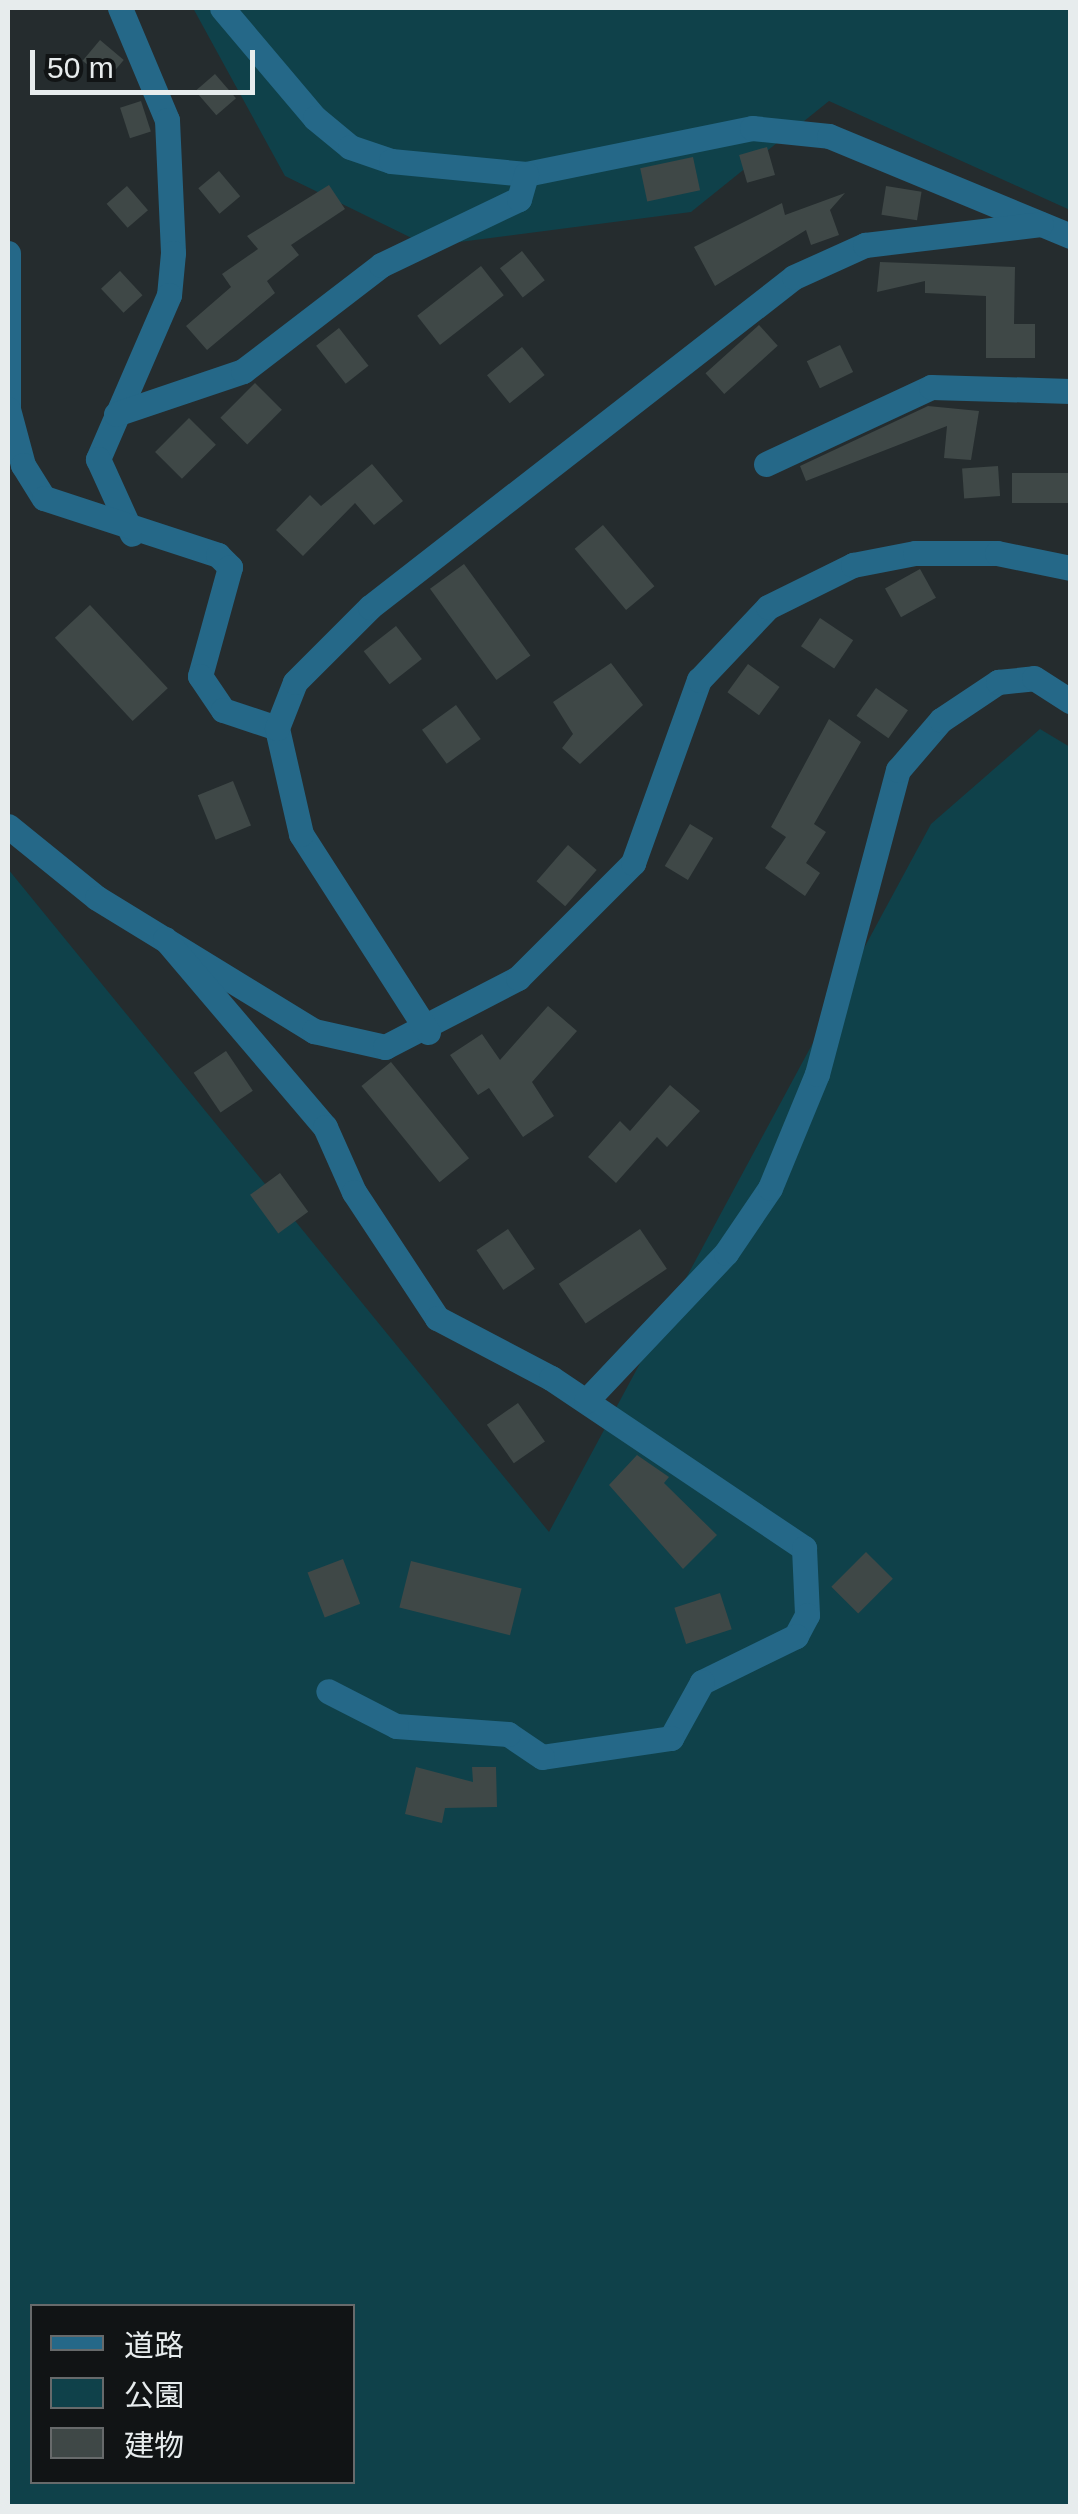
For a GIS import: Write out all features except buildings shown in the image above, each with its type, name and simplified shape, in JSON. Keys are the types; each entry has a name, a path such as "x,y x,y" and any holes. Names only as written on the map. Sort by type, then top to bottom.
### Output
{"street":[{"path":"120,8 167,120 173,253 169,295 98,459 132,534"},
{"path":"222,8 350,147 390,161 526,174 752,128 829,136 1070,236"},
{"path":"116,414 243,371 381,265 519,199 526,174"},
{"path":"428,1032 301,834 277,728 295,682 370,607 794,277 865,244 1041,224"},
{"path":"8,252 8,409 23,464 44,498 132,534 218,555 230,567 200,676 223,710 277,728"},
{"path":"766,464 883,402 931,387 1070,391"},
{"path":"8,826 165,939 338,1043 385,1048 428,1032 560,944 633,863 699,680 768,607 853,566 915,553 998,553 1070,568"},
{"path":"586,1401 726,1252 770,1188 818,1074 898,770 941,720 998,682 1034,678 1070,702"},
{"path":"165,939 325,1126 354,1192 438,1318 586,1401 796,1536 806,1560 807,1615 796,1636 702,1682 671,1738 553,1756 508,1734 396,1726 328,1690"}],"green space":[{"path":"193,8 1070,8 1070,210 829,101 691,212 428,246 285,176"},
{"path":"1040,729 1070,747 1070,2506 8,2506 8,869 549,1532 931,824"}]}
